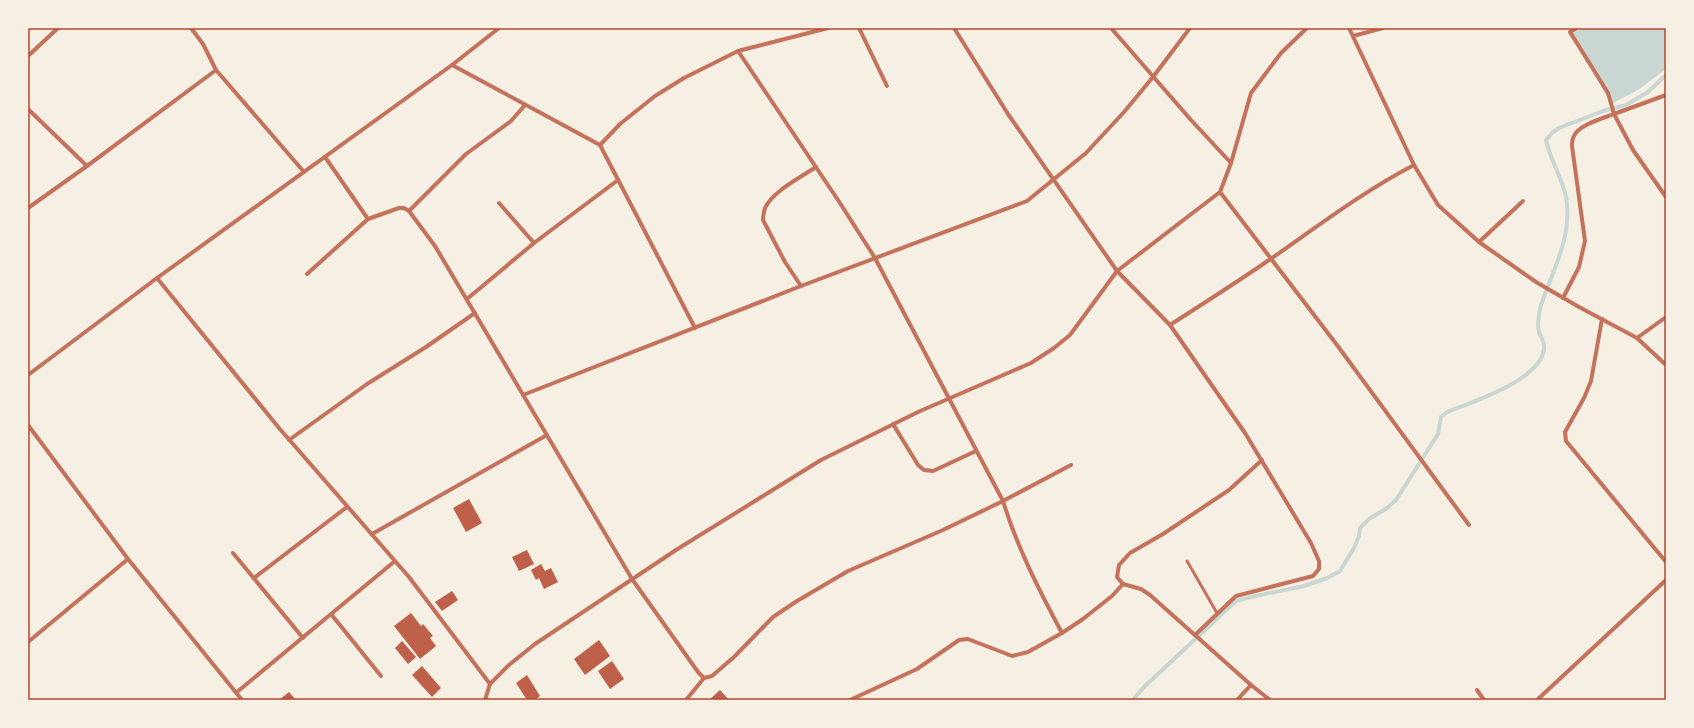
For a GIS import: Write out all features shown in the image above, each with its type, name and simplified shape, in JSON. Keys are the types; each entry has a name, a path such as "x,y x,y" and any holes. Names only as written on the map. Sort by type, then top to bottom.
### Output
{"street":[{"path":"28,56 58,28"},
{"path":"191,28 203,44 216,70 304,172"},
{"path":"28,375 157,278 452,65 499,28"},
{"path":"600,145 620,124 655,96 684,78 738,51 828,28"},
{"path":"859,28 887,86"},
{"path":"954,28 1008,114 1052,180 1117,270 1170,325 1220,396 1262,460 1311,543 1319,561 1319,569 1312,577 1236,596 1193,634"},
{"path":"1111,28 1231,164"},
{"path":"523,395 801,286 1027,201 1086,152 1124,112 1190,28"},
{"path":"485,700 490,684 508,665 535,644 632,579 821,460 948,398 1031,363 1054,348 1070,335 1117,270 1220,192 1231,164 1251,93 1282,53 1307,28"},
{"path":"1349,28 1414,165 1438,205 1479,242 1546,288 1637,338 1666,365"},
{"path":"1353,36 1383,28"},
{"path":"1567,28 1608,92 1614,114 1633,150 1666,197"},
{"path":"1570,32 1577,28"},
{"path":"738,51 875,258 1003,501 1012,531 1034,580 1062,633"},
{"path":"452,65 600,145 695,328"},
{"path":"28,208 216,70"},
{"path":"1563,298 1579,266 1585,241 1572,146 1573,136 1584,126 1666,95"},
{"path":"409,211 466,154 511,120 526,105"},
{"path":"28,109 87,166"},
{"path":"325,157 368,218"},
{"path":"1170,325 1271,259 1318,225 1362,196 1393,176 1414,165"},
{"path":"801,286 785,262 763,220 765,209 778,193 816,167"},
{"path":"467,299 534,243 618,180"},
{"path":"1220,192 1337,345 1469,525"},
{"path":"1479,242 1522,201"},
{"path":"499,203 534,243"},
{"path":"307,274 368,218 400,208 409,211 435,246 632,579 698,672 704,678"},
{"path":"157,278 289,440 409,577 490,684"},
{"path":"289,440 367,384 426,347 475,313"},
{"path":"1637,338 1666,317"},
{"path":"1602,319 1591,381 1565,436 1566,441 1666,562"},
{"path":"893,424 918,465 924,470 932,472 976,450"},
{"path":"28,425 128,559 242,700"},
{"path":"372,534 547,436"},
{"path":"1262,460 1229,490 1163,534 1130,553 1119,566 1117,577 1123,584 1141,589 1150,595 1251,686 1270,700"},
{"path":"686,700 704,678 712,676 734,657 773,617 803,597 848,571 943,530 1003,501 1071,465"},
{"path":"254,578 347,507"},
{"path":"233,552 303,638"},
{"path":"28,642 128,559"},
{"path":"237,692 395,561"},
{"path":"1538,700 1666,580"},
{"path":"850,700 917,669 958,640 968,639 1012,656 1028,652 1062,633 1112,596 1123,584"},
{"path":"332,614 382,676"},
{"path":"1237,700 1251,686"},
{"path":"1477,690 1484,700"}],"lane":[{"path":"1187,561 1217,613"}],"shaded area":[{"path":"1582,28 1666,28 1666,69 1638,90 1611,104 1572,34"}],"building":[{"path":"469,499 482,523 466,532 453,508"},
{"path":"527,550 534,564 519,571 512,557"},
{"path":"541,564 545,571 551,568 558,582 544,589 539,578 536,580 531,570"},
{"path":"452,591 458,600 442,611 435,602"},
{"path":"411,613 421,626 423,624 433,636 430,638 436,646 420,659 394,626"},
{"path":"599,640 610,656 585,675 574,659"},
{"path":"402,641 416,657 408,664 395,648"},
{"path":"612,661 624,679 610,689 598,671"},
{"path":"422,666 441,688 432,697 412,675"},
{"path":"527,675 540,696 535,700 527,700 516,683"},
{"path":"720,690 729,700 709,700"},
{"path":"289,692 296,700 279,700"}],"waterway":[{"path":"1133,700 1143,688 1236,601 1304,586 1327,578 1340,571 1354,548 1359,536 1360,528 1369,519 1387,508 1396,500 1438,434 1441,417 1447,412 1504,388 1519,380 1531,371 1540,360 1544,349 1538,329 1541,305 1561,252 1567,225 1566,197 1546,140 1559,128 1603,111 1626,105 1648,92 1666,75"}]}
